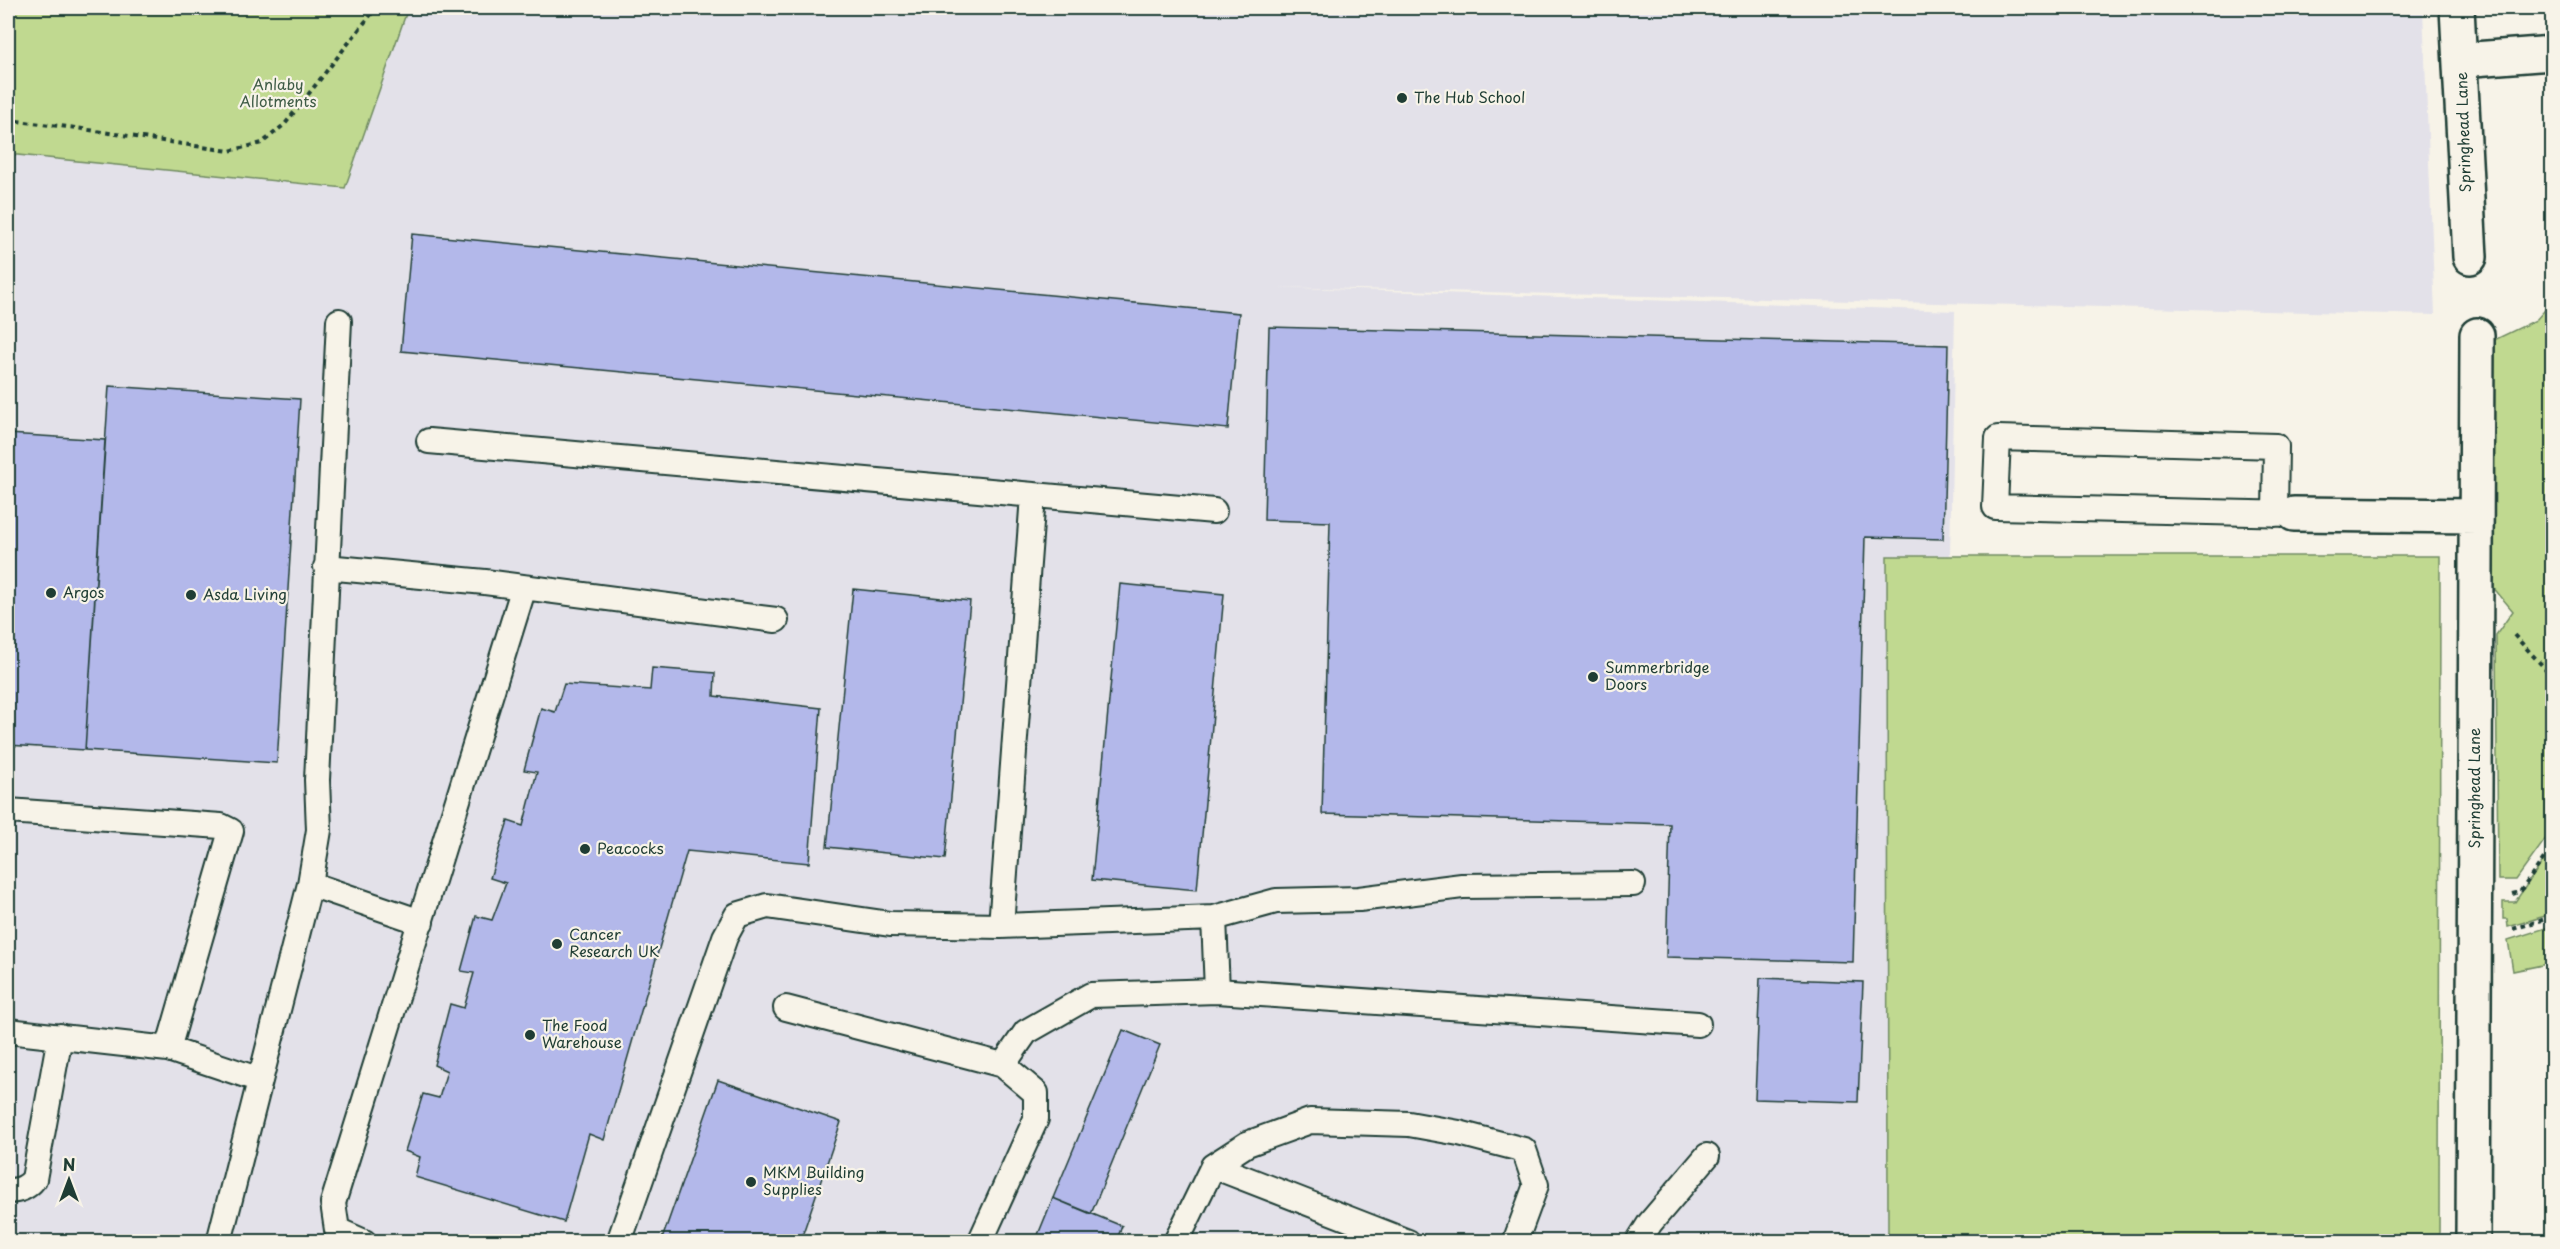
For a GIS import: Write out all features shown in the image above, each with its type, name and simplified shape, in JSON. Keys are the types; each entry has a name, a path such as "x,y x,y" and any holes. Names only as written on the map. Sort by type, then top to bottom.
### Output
{"street":[{"name":"Springhead Lane","path":"2457,8 2470,257"},
{"path":"2461,60 2553,53"},
{"name":"Springhead Lane","path":"2473,1242 2477,335"},
{"path":"2285,514 2476,516"}],"lane":[{"path":"219,1242 310,884 318,830 317,780 339,321"},
{"path":"1998,438 2276,446 2285,514 1995,507 1998,438"},
{"path":"429,441 1214,511"},
{"path":"1001,926 1033,496"},
{"path":"326,567 524,587 776,620"},
{"path":"364,1242 337,1230 333,1203 524,587"},
{"path":"8,811 221,826 231,831 168,1049"},
{"path":"310,884 421,922"},
{"path":"619,1242 725,937 737,915 766,906 890,924 1001,926 1214,918 1276,901 1359,899 1462,886 1633,884"},
{"path":"1214,918 1217,991"},
{"path":"1003,1065 1026,1032 1091,995 1217,991 1698,1024"},
{"path":"786,1008 1003,1065 1036,1093 1036,1119 980,1242"},
{"path":"8,1031 168,1049 260,1080"},
{"path":"8,1191 16,1191 28,1186 34,1179 60,1036"},
{"path":"1176,1242 1213,1166 1247,1144 1310,1121 1409,1124 1459,1133 1524,1150 1536,1185 1515,1242"},
{"path":"1638,1242 1650,1223 1707,1156"},
{"path":"1213,1166 1408,1242"}],"path":[{"path":"8,120 229,151 262,143 285,124 376,8"},
{"path":"2474,906 2520,892 2553,847"}],"shaded area":[{"path":"408,8 2423,8 2435,315 1273,287 1955,311 1950,555 1887,556 1888,1241 8,1241 8,154 345,188"}],"green space":[{"name":"Anlaby Allotments","path":"8,8 408,8 345,188 8,154"},
{"path":"2552,302 2552,668 2546,677 2552,684 2552,830 2516,880 2498,880 2496,635 2513,611 2486,579 2488,343 2536,320"},
{"path":"1887,556 2440,556 2439,1241 1888,1241"},
{"path":"2552,848 2552,914 2508,927 2507,919 2503,919 2503,902 2515,902"},
{"path":"2552,926 2552,963 2513,971 2508,940"}],"building":[{"path":"412,234 1239,313 1228,429 401,351"},
{"name":"Summerbridge Doors","path":"1269,327 1948,345 1943,539 1865,537 1853,962 1666,957 1670,824 1322,814 1330,522 1264,520"},
{"name":"Asda Living","path":"109,386 300,399 277,763 85,750"},
{"name":"Argos","path":"8,434 105,440 85,750 8,745"},
{"path":"1120,584 1224,594 1197,890 1092,880"},
{"path":"853,589 970,601 945,859 827,847"},
{"path":"652,668 715,673 714,696 821,708 809,863 687,851 604,1140 589,1134 564,1222 415,1177 420,1157 405,1151 423,1094 439,1098 447,1071 434,1065 450,1004 464,1008 474,973 461,971 476,916 492,920 506,883 490,878 508,821 523,826 537,772 524,770 541,708 555,712 564,684 650,690"},
{"path":"1760,978 1863,982 1858,1102 1755,1099"},
{"path":"1123,1030 1160,1045 1091,1214 1053,1198"},
{"name":"MKM Building Supplies","path":"718,1080 841,1122 800,1242 661,1242"},
{"path":"1053,1198 1122,1226 1116,1242 1035,1242"}],"place":[{"name":"The Hub School","path":"1402,98"},
{"name":"Argos","path":"51,593"},
{"name":"Asda Living","path":"191,595"},
{"name":"Summerbridge Doors","path":"1593,677"},
{"name":"Peacocks","path":"585,849"},
{"name":"Cancer Research UK","path":"557,944"},
{"name":"The Food Warehouse","path":"530,1035"},
{"name":"MKM Building Supplies","path":"751,1182"}]}
